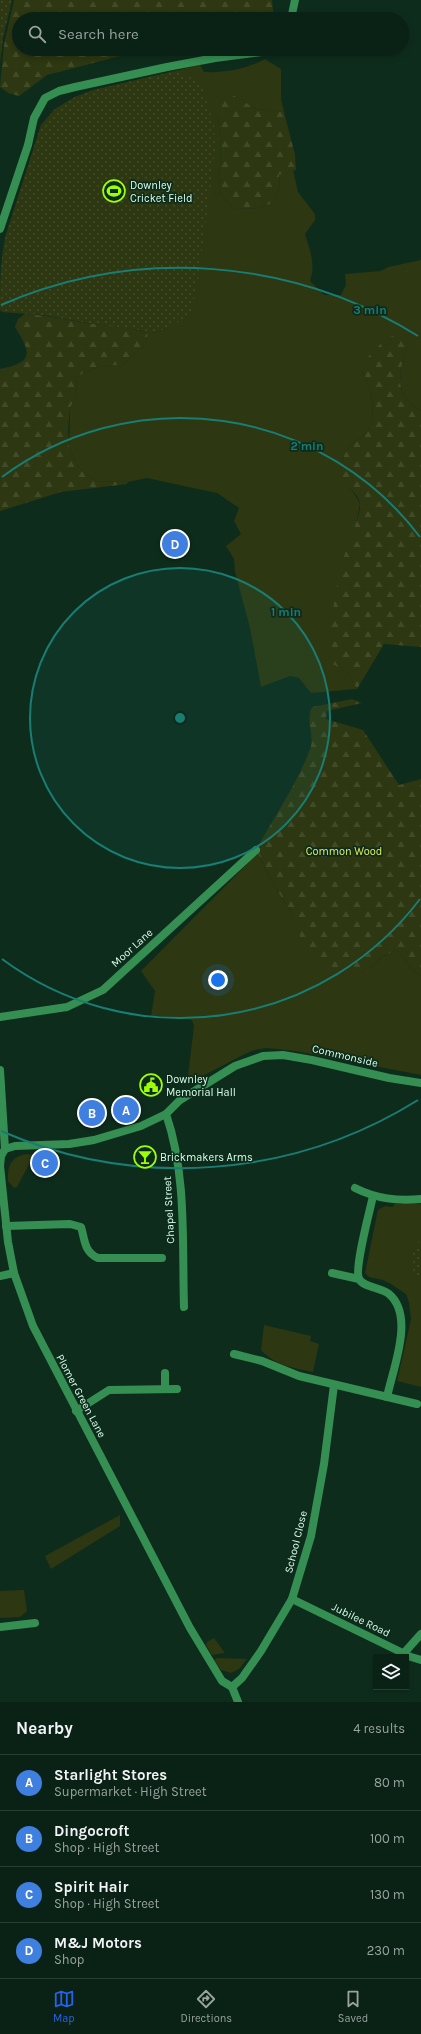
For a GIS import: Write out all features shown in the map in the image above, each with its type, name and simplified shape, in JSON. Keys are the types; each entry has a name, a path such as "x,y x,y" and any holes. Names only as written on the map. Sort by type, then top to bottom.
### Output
{"street":[{"path":"292,12 295,0"},
{"path":"0,230 28,145 34,118 45,98 59,91 70,88 167,66 231,56"},
{"name":"Moor Lane","path":"0,1017 67,1007 103,990 256,850"},
{"name":"Commonside","path":"2,1154 15,1146 48,1146 94,1140 141,1126 166,1114 180,1100 235,1066 263,1056 283,1055 312,1060 389,1078 421,1083"},
{"name":"Plomer Green Lane","path":"0,1070 2,1154 6,1226 14,1273 33,1326 76,1411 211,1666 222,1681 232,1687 238,1702"},
{"name":"Chapel Street","path":"166,1114 174,1136 178,1171 184,1307"},
{"path":"355,1188 373,1196 393,1200 421,1199"},
{"path":"373,1196 359,1263 359,1279 363,1284 387,1292 395,1299 402,1318 401,1338 387,1397"},
{"path":"6,1226 70,1224 81,1227 86,1247 90,1255 98,1258 162,1258"},
{"path":"0,1276 14,1273"},
{"path":"332,1273 359,1279"},
{"path":"234,1354 262,1361 299,1376 417,1404"},
{"path":"165,1372 165,1389"},
{"name":"School Close","path":"232,1687 242,1678 261,1651 292,1599 310,1536 324,1464 334,1385"},
{"path":"76,1411 109,1390 177,1389"},
{"name":"Jubilee Road","path":"292,1599 421,1660"},
{"path":"0,1627 35,1623"},
{"path":"404,1653 421,1634"}],"green space":[{"path":"0,0 12,0 3,38 0,63"},
{"path":"14,0 272,0 273,12 12,12 12,56 121,56 47,75 19,96 8,93 0,87 4,45"},
{"path":"265,59 281,69 281,99 284,112 256,109 230,93 217,116 221,138 219,191 234,209 260,208 272,203 280,186 279,175 293,170 298,192 315,214 315,220 305,234 312,263 312,275 310,281 324,295 341,295 346,285 345,274 381,271 388,267 421,260 421,411 412,405 406,398 400,383 400,374 408,346 362,371 371,393 373,409 372,417 365,436 356,441 344,455 340,472 340,483 352,491 360,504 330,662 347,672 357,689 311,693 299,678 290,676 261,687 250,628 235,572 234,559 226,546 241,534 234,521 239,508 217,493 147,478 128,482 96,481 84,473 75,462 69,446 70,408 76,396 77,377 99,367 123,365 145,344 148,334 170,328 12,216 41,125 55,109 75,97 94,90 200,65 204,72 220,72 243,68"},
{"name":"Downley Cricket Field","path":"175,71 190,77 202,87 214,125 215,151 198,281 191,312 170,328 148,334 138,330 42,315 2,312 0,310 1,274 5,238 41,125 55,109 75,97 93,90"},
{"path":"230,93 256,109 284,112 295,155 296,170 279,175 280,186 272,203 260,208 234,209 219,191 221,138 217,116 218,97"},
{"path":"25,314 41,315 125,328 148,334 145,344 123,365 99,367 77,377 76,396 70,408 68,428 69,446 75,462 84,473 96,481 128,482 127,484 61,492 0,511 0,369 19,363 24,360 26,356 26,350 21,336 15,327 18,319"},
{"path":"400,331 408,346 400,374 402,391 412,405 421,411 421,647 384,644 357,689 347,672 329,662 327,651 341,566 360,507 358,497 349,488 339,483 340,472 344,455 356,441 366,434 372,417 373,409 371,393 362,371 364,364 376,348"},
{"name":"Common Wood","path":"352,699 362,703 327,711 326,719 363,730 399,785 421,779 421,976 412,969 397,950 381,957 366,974 332,967 305,951 292,914 275,887 256,850 305,762 311,744 309,717 312,707"},
{"path":"256,850 275,887 292,914 306,951 366,974 381,957 397,950 412,969 421,976 421,1075 295,1051 266,1048 254,1050 243,1055 187,1084 194,1026 192,1020 176,1017 151,1016 155,991 141,971 249,862"},
{"path":"26,1154 34,1155 17,1187 14,1188 8,1181 9,1167 13,1160"},
{"path":"394,1204 421,1204 421,1387 397,1381 411,1319 409,1302 406,1294 391,1284 383,1280 369,1277 365,1273 378,1210 385,1206 393,1207"},
{"path":"421,1239 421,1276 416,1279 412,1270 412,1258 415,1247"},
{"path":"264,1325 311,1336 310,1341 319,1344 313,1372 285,1365 266,1355 261,1350"},
{"path":"120,1515 120,1526 51,1569 45,1556"},
{"path":"24,1590 27,1611 20,1617 0,1618 0,1591"},
{"path":"214,1638 225,1653 212,1655 206,1645 207,1642"},
{"path":"217,1658 247,1659 239,1669 231,1673 221,1670 214,1660"}],"place":[{"name":"Downley Cricket Field","path":"114,191"},
{"name":"M&J Motors","path":"175,544"},
{"name":"Downley Memorial Hall","path":"151,1085"},
{"name":"Starlight Stores","path":"126,1110"},
{"name":"Dingocroft","path":"92,1113"},
{"name":"Brickmakers Arms","path":"145,1157"},
{"name":"Spirit Hair","path":"45,1163"}]}
